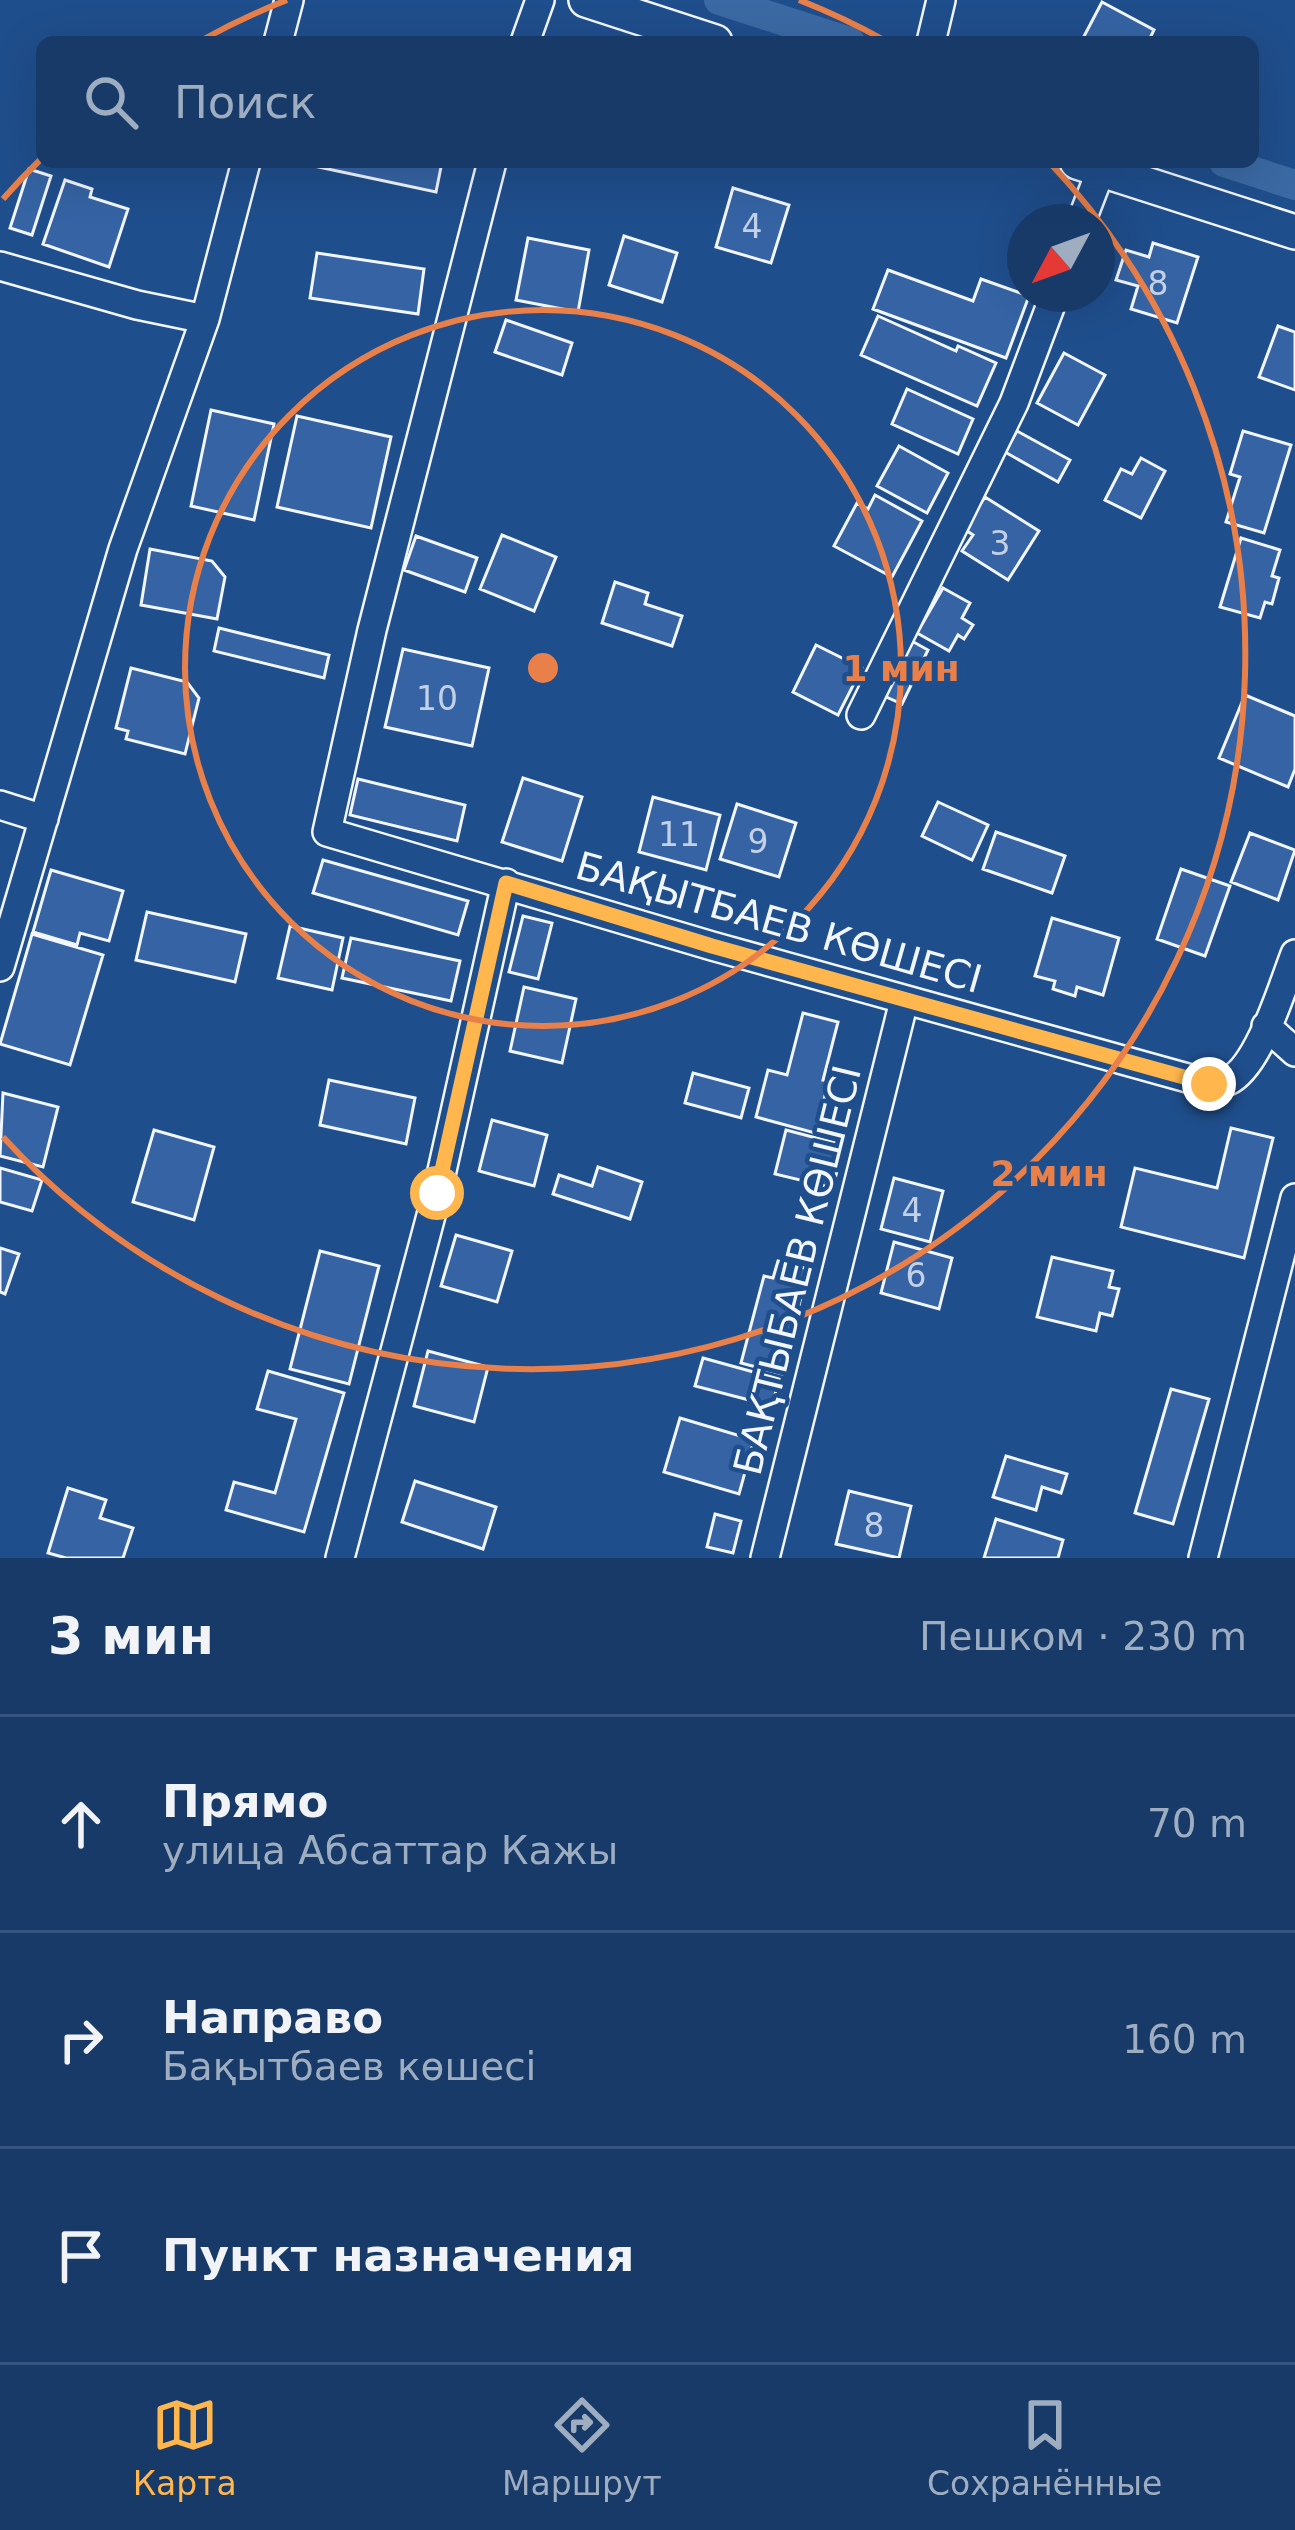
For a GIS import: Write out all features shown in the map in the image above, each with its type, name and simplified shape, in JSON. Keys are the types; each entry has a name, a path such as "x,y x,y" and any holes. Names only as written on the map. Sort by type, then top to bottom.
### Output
{"street":[{"path":"280,36 289,0"},
{"path":"527,36 541,0"},
{"path":"586,0 658,11 704,36"},
{"path":"932,36 940,0"},
{"path":"0,967 123,549 205,319 244,168"},
{"name":"БАҚЫТБАЕВ КӨШЕСІ","path":"491,168 372,630 327,832 904,1001 1209,1084 1227,1082 1244,1068 1267,1026"},
{"path":"1084,204 1089,168"},
{"path":"1095,168 1295,232"},
{"path":"0,266 205,319"},
{"path":"861,715 1014,403 1047,312"},
{"path":"0,806 44,819"},
{"path":"340,1558 437,1193 506,883"},
{"path":"1295,953 1267,1026 1295,1052"},
{"name":"БАҚТЫБАЕВ КӨШЕСІ","path":"765,1558 904,1001"},
{"path":"1203,1558 1295,1198"}],"building":[{"path":"1102,2 1154,30 1151,36 1084,36"},
{"path":"323,168 441,168 436,192"},
{"path":"29,169 51,176 32,235 10,228"},
{"path":"65,180 92,189 90,197 128,209 109,267 43,244"},
{"path":"733,188 789,205 771,263 716,247"},
{"path":"624,236 677,253 662,302 609,285"},
{"path":"528,238 589,250 578,312 516,300"},
{"path":"1153,243 1198,257 1177,323 1131,309 1138,286 1116,280 1126,250 1149,257"},
{"path":"317,253 424,269 418,314 310,298"},
{"path":"888,270 973,301 981,279 1007,288 1007,312 1023,312 1006,358 873,309"},
{"path":"878,316 956,351 958,346 996,363 977,406 861,355"},
{"path":"506,320 572,343 562,375 495,352"},
{"path":"1278,326 1295,332 1295,390 1259,377"},
{"path":"1064,353 1105,375 1078,425 1037,403"},
{"path":"907,389 973,419 958,454 892,424"},
{"path":"211,410 274,424 254,520 191,506"},
{"path":"297,416 391,437 371,528 277,507"},
{"path":"1017,431 1070,460 1058,482 1005,452"},
{"path":"1243,431 1291,445 1264,533 1226,522 1240,477 1230,474"},
{"path":"899,446 948,473 927,513 877,486"},
{"path":"1141,458 1165,471 1141,518 1105,500 1121,469 1132,474"},
{"path":"875,495 922,521 892,577 834,546 857,503 868,509"},
{"path":"985,497 1039,531 1008,580 962,551 973,535 964,529"},
{"path":"502,535 556,557 534,611 480,589"},
{"path":"416,536 477,558 465,592 404,570"},
{"path":"1241,538 1280,550 1272,576 1279,578 1272,604 1265,602 1260,618 1220,607"},
{"path":"150,549 212,561 225,577 217,619 141,605"},
{"path":"615,582 648,593 645,604 682,616 672,646 602,623"},
{"path":"943,588 970,603 962,618 973,625 964,639 958,635 949,651 917,633"},
{"path":"219,628 329,655 324,678 214,651"},
{"path":"910,640 928,650 902,704 882,695"},
{"path":"816,645 862,668 838,715 793,692"},
{"path":"403,649 489,668 472,746 385,727"},
{"path":"131,668 187,682 199,698 185,754 126,739 128,731 116,728"},
{"path":"1245,695 1295,716 1295,769 1288,787 1219,758"},
{"path":"523,778 582,797 562,861 502,842"},
{"path":"358,779 465,805 457,841 350,815"},
{"path":"653,797 720,815 706,870 639,852"},
{"path":"938,802 988,825 972,860 922,836"},
{"path":"737,804 796,823 779,877 720,859"},
{"path":"996,832 1065,856 1052,893 983,869"},
{"path":"1250,833 1295,850 1278,900 1231,882"},
{"path":"323,860 468,901 458,935 313,893"},
{"path":"1181,869 1230,886 1205,956 1157,939"},
{"path":"51,870 123,891 109,941 80,933 77,945 33,932"},
{"path":"147,912 246,934 235,982 136,960"},
{"path":"523,916 552,923 538,979 509,972"},
{"path":"1052,918 1119,938 1103,995 1077,987 1075,996 1053,989 1055,981 1035,976"},
{"path":"290,926 343,938 332,990 278,978"},
{"path":"32,934 103,955 70,1065 0,1044"},
{"path":"351,938 460,961 451,1001 342,978"},
{"path":"524,987 576,999 562,1063 510,1051"},
{"path":"803,1013 838,1022 815,1133 756,1117 768,1070 787,1075"},
{"path":"693,1073 749,1088 741,1118 685,1103"},
{"path":"329,1080 415,1098 406,1144 320,1125"},
{"path":"3,1093 58,1107 43,1167 0,1156"},
{"path":"492,1120 547,1135 534,1186 479,1171"},
{"path":"1231,1128 1273,1138 1244,1258 1121,1227 1135,1168 1217,1188"},
{"path":"154,1130 214,1147 194,1220 133,1202"},
{"path":"786,1130 843,1145 833,1188 775,1174"},
{"path":"598,1167 642,1182 630,1219 553,1194 559,1175 592,1186"},
{"path":"0,1168 42,1180 32,1211 0,1202"},
{"path":"894,1178 943,1191 930,1242 881,1229"},
{"path":"456,1235 512,1251 497,1302 441,1286"},
{"path":"894,1242 952,1258 939,1309 881,1293"},
{"path":"0,1248 19,1254 5,1294 0,1292"},
{"path":"320,1251 379,1266 349,1384 290,1369"},
{"path":"1052,1257 1113,1271 1109,1287 1119,1289 1112,1316 1100,1313 1096,1331 1037,1317"},
{"path":"778,1261 808,1269 782,1374 741,1363 764,1276 773,1278"},
{"path":"428,1351 488,1367 474,1422 414,1406"},
{"path":"703,1358 779,1379 772,1406 695,1386"},
{"path":"268,1371 344,1393 304,1532 226,1510 234,1482 275,1493 296,1419 257,1409"},
{"path":"1171,1389 1209,1399 1173,1524 1135,1513"},
{"path":"680,1418 754,1440 739,1494 664,1472"},
{"path":"1006,1456 1067,1474 1061,1493 1042,1487 1036,1510 993,1497"},
{"path":"415,1481 496,1507 483,1549 402,1522"},
{"path":"68,1488 106,1500 100,1518 133,1528 123,1558 66,1558 48,1553"},
{"path":"849,1491 911,1506 899,1558 836,1544"},
{"path":"715,1514 741,1521 733,1553 707,1547"},
{"path":"996,1519 1063,1540 1058,1558 984,1558"}],"waterway":[{"path":"719,0 831,36"},
{"path":"1243,168 1295,185"}],"route":[{"path":"437,1193 506,883 904,1001 1209,1084"}]}
